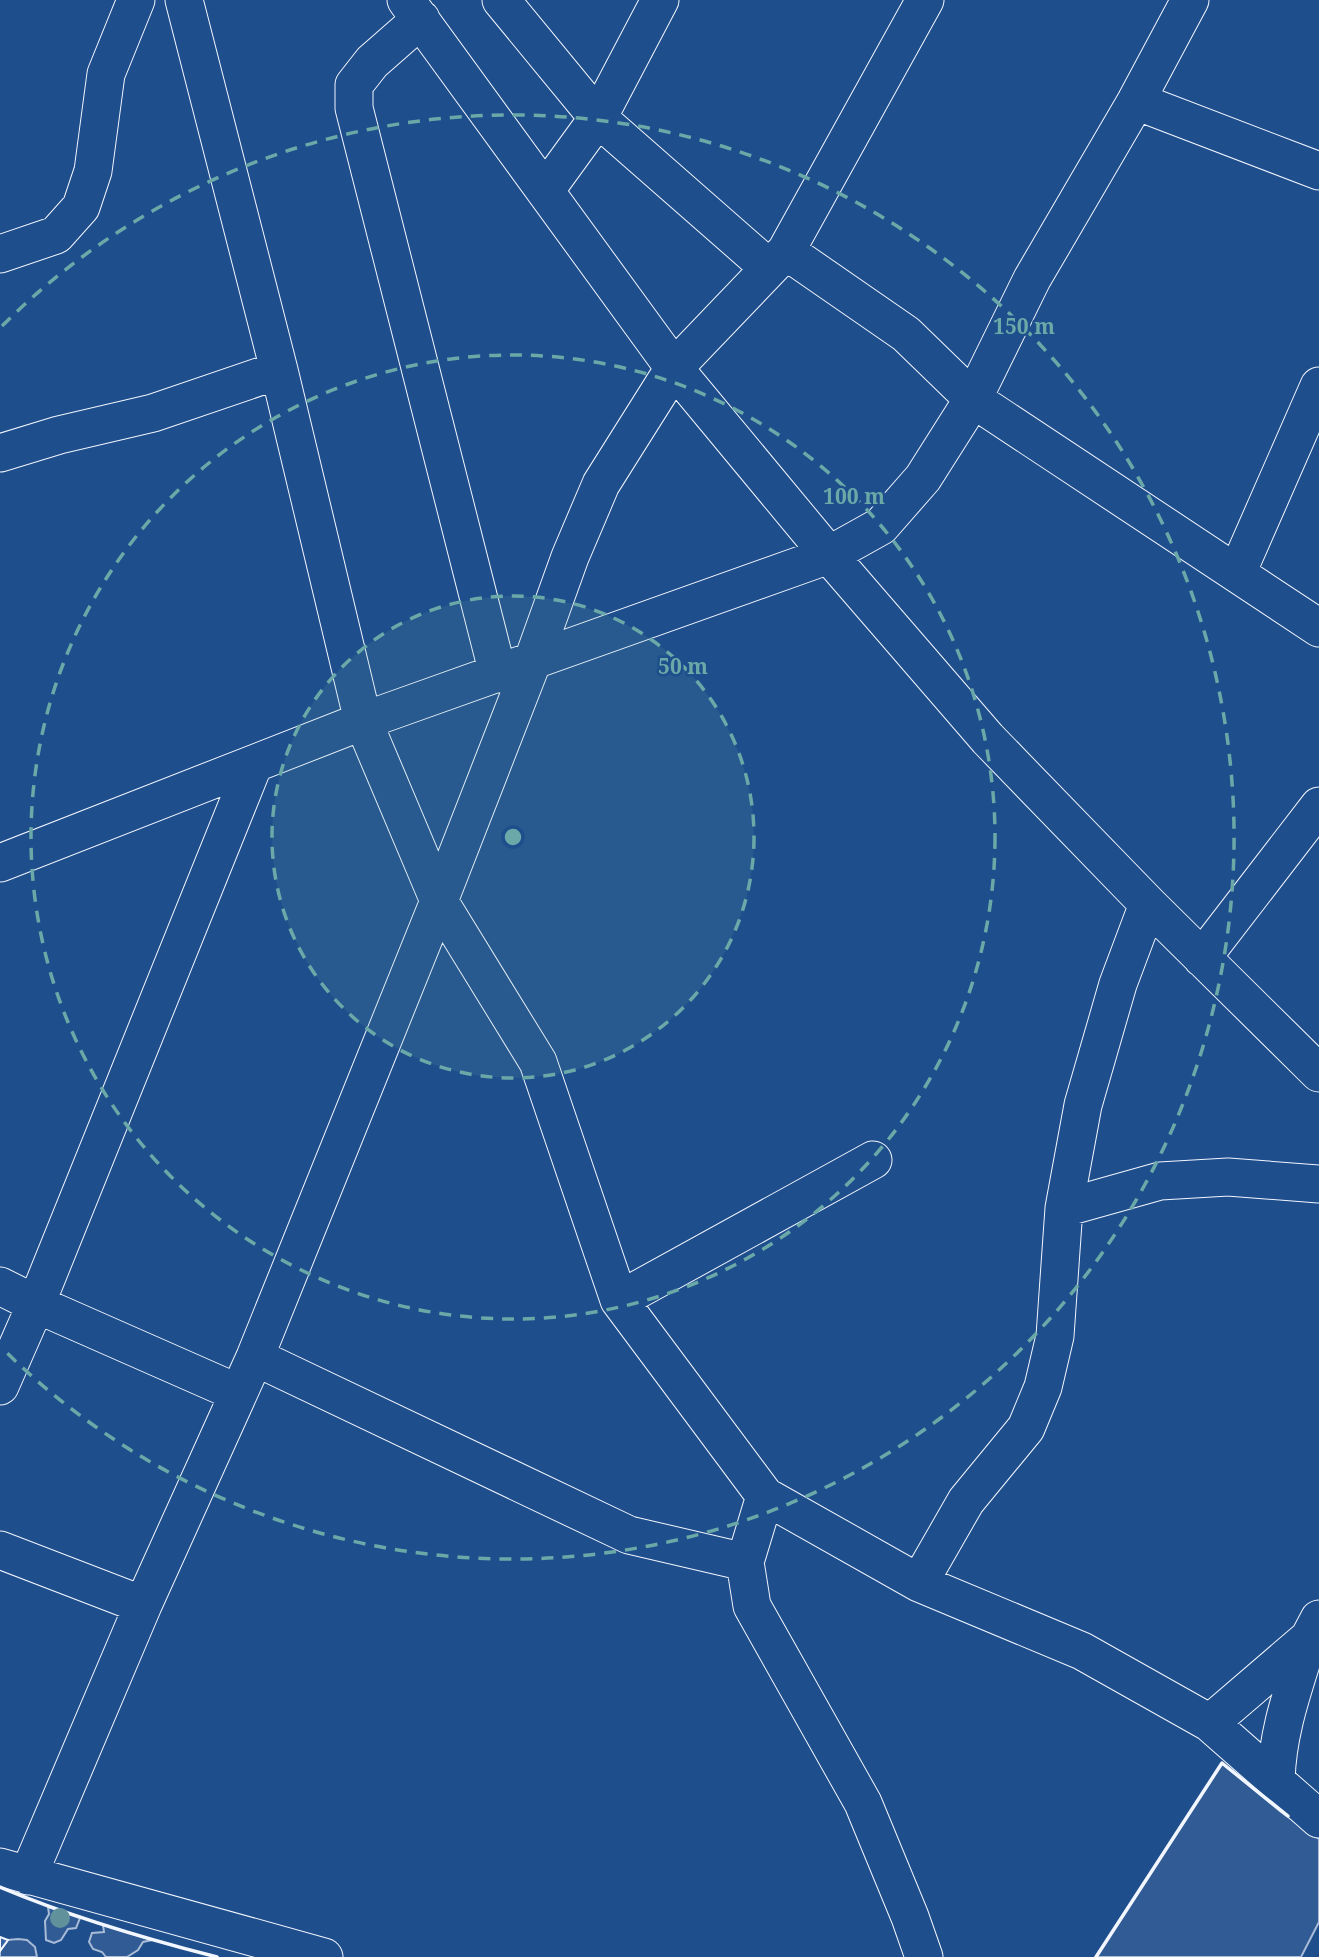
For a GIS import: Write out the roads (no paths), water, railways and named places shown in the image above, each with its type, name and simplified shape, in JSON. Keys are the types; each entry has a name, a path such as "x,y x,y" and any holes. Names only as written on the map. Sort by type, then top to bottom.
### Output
{"street":[{"path":"0,254 56,235 81,207 93,171 106,74 136,0"},
{"path":"184,0 279,370 363,721 439,901 538,1062 619,1300 765,1496 919,1583 1082,1651 1210,1723 1319,1819"},
{"path":"501,0 598,118 777,260 906,334 973,399 1319,628"},
{"path":"545,191 598,118 660,0"},
{"path":"324,1957 14,1871 143,1605 255,1357 439,901 534,660 570,557 601,484 674,368 777,260 925,0"},
{"path":"0,863 363,721 829,555 881,526 923,478 973,399 1032,279 1136,101 1190,0"},
{"path":"498,674 354,108 354,85 413,9 674,368 829,555 988,739 1148,904 1319,1073"},
{"path":"1136,101 1319,171"},
{"path":"0,453 59,435 153,413 279,370"},
{"path":"1237,573 1319,386"},
{"path":"0,1386 36,1304 253,766"},
{"path":"1202,958 1319,806"},
{"path":"919,1583 966,1501 1026,1428 1043,1387 1055,1336 1064,1208 1083,1105 1118,984 1148,904"},
{"path":"619,1300 873,1160"},
{"path":"1064,1208 1160,1181 1228,1177 1319,1184"},
{"path":"0,1286 238,1393"},
{"path":"255,1357 629,1535 745,1562"},
{"path":"765,1496 745,1562 752,1606 863,1803 911,1917 924,1957"},
{"path":"0,1550 143,1605"},
{"path":"1210,1723 1314,1629"},
{"path":"1276,1782 1281,1728 1314,1629"}]}
